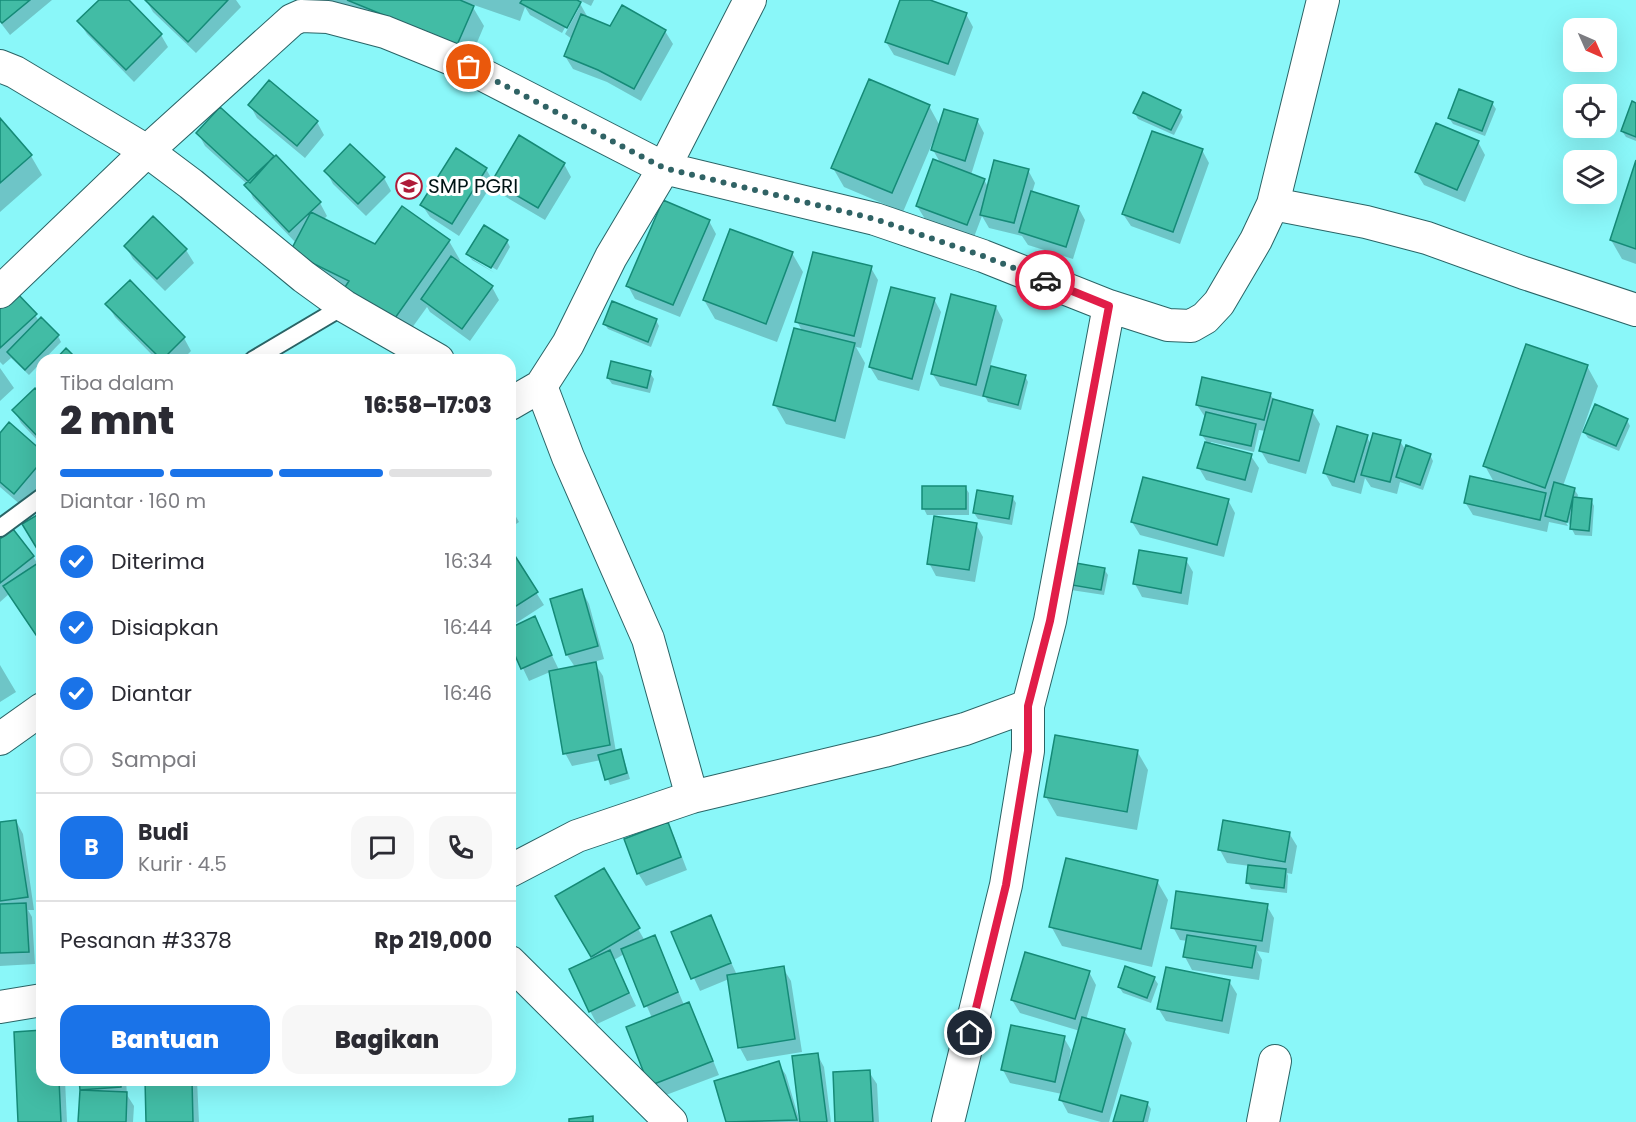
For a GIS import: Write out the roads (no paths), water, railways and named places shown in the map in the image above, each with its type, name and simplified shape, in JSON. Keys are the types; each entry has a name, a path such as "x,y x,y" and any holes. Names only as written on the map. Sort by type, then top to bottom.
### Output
{"street":[{"path":"516,401 541,386 568,344 612,257 664,168 750,0"},
{"path":"0,292 147,151 292,20 302,16 328,16 385,32 454,60 664,168 875,219 983,256 1109,306 1168,325 1191,326 1205,318 1219,303 1256,240 1273,204 1323,0"},
{"path":"0,66 15,72 147,151 191,184 304,277 344,306 428,354"},
{"path":"1273,204 1365,222 1427,238 1636,310"},
{"path":"948,1122 1006,885 1028,751 1028,706 1050,621 1109,306"},
{"path":"541,386 568,457 648,639 692,797"},
{"path":"516,868 577,836 692,797 884,751 965,729 1028,706"},
{"path":"0,739 36,713"},
{"path":"516,968 671,1122"},
{"path":"0,1007 36,1001"},
{"path":"1263,1122 1275,1061"}],"lane":[{"path":"263,354 344,306"},
{"path":"0,528 36,501"}],"place":[{"name":"SMP PGRI","path":"409,186"}]}
